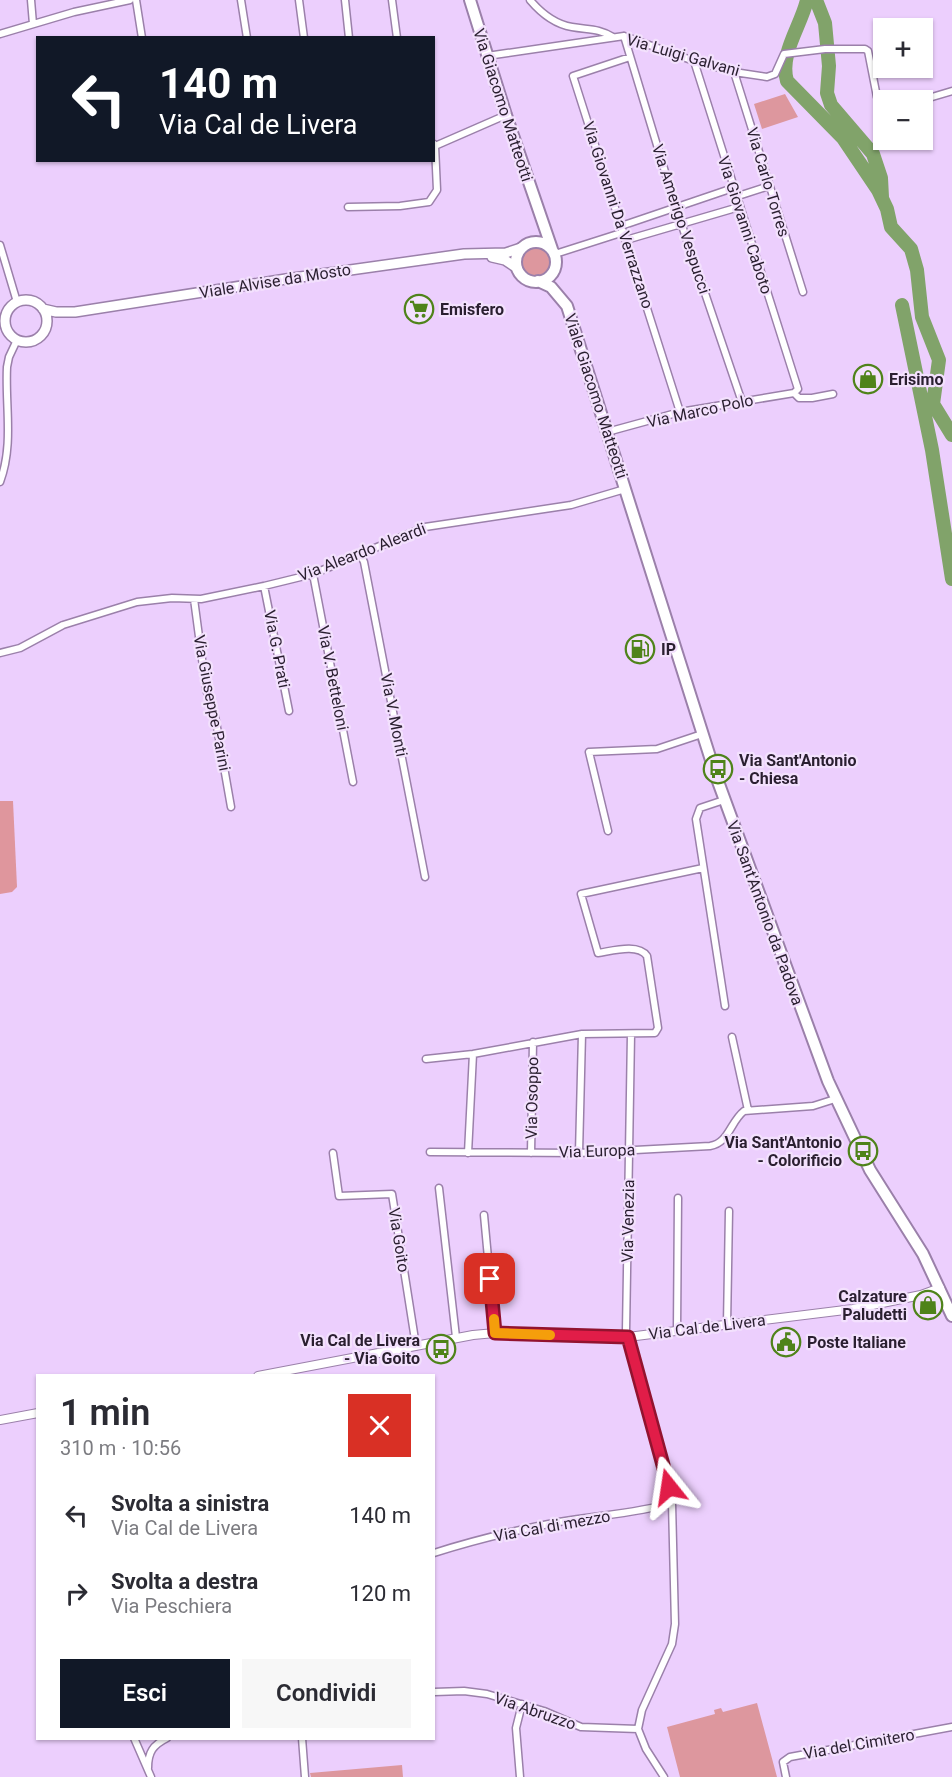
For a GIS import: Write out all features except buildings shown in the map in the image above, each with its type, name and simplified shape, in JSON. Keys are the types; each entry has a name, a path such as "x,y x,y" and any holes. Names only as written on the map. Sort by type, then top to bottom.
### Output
{"main road":[{"name":"Via Giacomo Matteotti","path":"470,0 506,116 553,252"},
{"name":"Via Giacomo Matteotti","path":"525,246 535,230 537,209"},
{"path":"555,268 547,278 538,281 524,277 517,268 517,258 525,246 541,242 553,252 555,268 555,277 566,303"},
{"name":"Viale Alvise da Mosto","path":"43,309 75,312 464,254 506,253 525,246"},
{"name":"Viale Alvise da Mosto","path":"475,254 505,260 517,268"},
{"name":"Viale Giacomo Matteotti","path":"538,281 551,287 566,303 625,489"},
{"path":"31,301 43,309 46,315 46,327 36,340 30,342 17,340 4,330 3,318 11,306 17,302 31,301"},
{"name":"Viale Alvise da Mosto","path":"46,327 61,317 75,312"},
{"name":"Via Sant'Antonio da Padova","path":"625,489 724,800 835,1099 870,1170 923,1254 952,1316"}],"street":[{"path":"31,0 33,24"},
{"path":"0,34 96,4 130,0"},
{"path":"136,0 141,36"},
{"path":"241,0 247,36"},
{"path":"299,0 304,36"},
{"path":"345,0 349,36"},
{"path":"392,0 397,36"},
{"path":"530,0 542,14 555,21 571,27 602,30 613,37"},
{"name":"Via Luigi Galvani","path":"488,56 624,36 694,61 734,72 767,77 774,74 784,54 828,49 865,49 868,51 876,90"},
{"name":"Via Amerigo Vespucci","path":"624,36 681,224 742,402"},
{"name":"Via Giovanni Da Verrazzano","path":"630,57 573,76 680,412"},
{"name":"Via Giovanni Caboto","path":"694,61 796,391"},
{"name":"Via Carlo Torres","path":"734,72 802,292"},
{"path":"933,97 952,91"},
{"path":"435,145 506,116"},
{"path":"348,207 400,206 429,202 437,190 435,160"},
{"path":"735,197 769,186"},
{"path":"553,252 733,188"},
{"path":"626,240 739,207"},
{"path":"0,245 17,302"},
{"path":"0,482 6,465 8,448 7,367 17,340"},
{"name":"Via Marco Polo","path":"607,432 680,412 796,391 800,398 833,394"},
{"name":"Via Aleardo Aleardi","path":"0,653 20,648 63,625 137,602 172,598 212,598 264,586 313,574 431,526 571,505 625,489"},
{"name":"Via V. Monti","path":"360,554 364,562 425,877"},
{"name":"Via V. Betteloni","path":"313,574 353,782"},
{"name":"Via G. Prati","path":"264,586 289,711"},
{"name":"Via Giuseppe Parini","path":"194,599 206,689 215,716 231,807"},
{"path":"608,831 589,752 657,749 702,734"},
{"path":"724,800 700,808 696,815 725,1006"},
{"path":"426,1059 473,1054 582,1034 656,1033 658,1028 647,957 636,949 598,953 581,894 703,867"},
{"path":"579,1153 582,1034"},
{"name":"Via Venezia","path":"631,1034 626,1331 672,1503 675,1624 672,1644 642,1710 638,1729"},
{"path":"732,1037 748,1110 813,1106 835,1099"},
{"name":"Via Osoppo","path":"531,1153 533,1042"},
{"path":"468,1153 473,1054"},
{"name":"Via Europa","path":"430,1152 579,1153 716,1145 724,1140 741,1113 748,1110"},
{"name":"Via Goito","path":"333,1153 339,1196 392,1194 416,1346"},
{"path":"439,1188 456,1337"},
{"path":"677,1331 678,1198"},
{"path":"727,1325 729,1211"},
{"path":"484,1215 495,1333"},
{"name":"Via Cal de Livera","path":"269,1374 456,1337 495,1333 628,1337 863,1308 940,1288"},
{"path":"0,1420 36,1413"},
{"name":"Via Cal di mezzo","path":"435,1553 498,1535 560,1522 649,1510 672,1503"},
{"name":"Via Abruzzo","path":"435,1692 471,1692 522,1704 580,1727 638,1729"},
{"path":"520,1777 516,1725 522,1704"},
{"name":"Via del Cimitero","path":"786,1777 783,1762 790,1757 952,1727"},
{"path":"638,1729 646,1749 664,1777"},
{"path":"135,1740 150,1775"},
{"path":"150,1775 150,1751 163,1740"},
{"path":"302,1740 306,1777"}],"shaded area":[{"path":"785,94 798,117 762,129 754,104"},
{"path":"536,245 547,250 552,261 547,272 536,277 525,272 520,261 525,250"},
{"path":"0,801 13,801 17,887 12,892 0,894"},
{"path":"757,1703 777,1777 680,1777 667,1727 715,1714 714,1710 721,1708 723,1712"},
{"path":"402,1765 403,1777 311,1777 310,1773"}],"waterway":[{"path":"807,0 788,50 785,71 787,81 843,138 878,190 887,209 891,227 911,249 917,270 922,317 939,360 933,404 952,435"},
{"path":"816,0 825,23 829,66 827,93 831,105 873,154 881,178 882,197"},
{"path":"902,305 932,450 952,579"}],"slow traffic":[{"path":"494,1319 495,1333 550,1335"}],"place":[{"name":"Emisfero","path":"419,309"},
{"name":"Erisimo","path":"868,379"},
{"name":"IP","path":"640,649"},
{"name":"Via Sant'Antonio - Chiesa","path":"718,769"},
{"name":"Via Sant'Antonio - Colorificio","path":"863,1151"},
{"name":"Calzature Paludetti","path":"928,1305"},
{"name":"Poste Italiane","path":"786,1342"},
{"name":"Via Cal de Livera - Via Goito","path":"441,1349"}],"route":[{"path":"490,1279 495,1333 628,1337 669,1487"}]}
